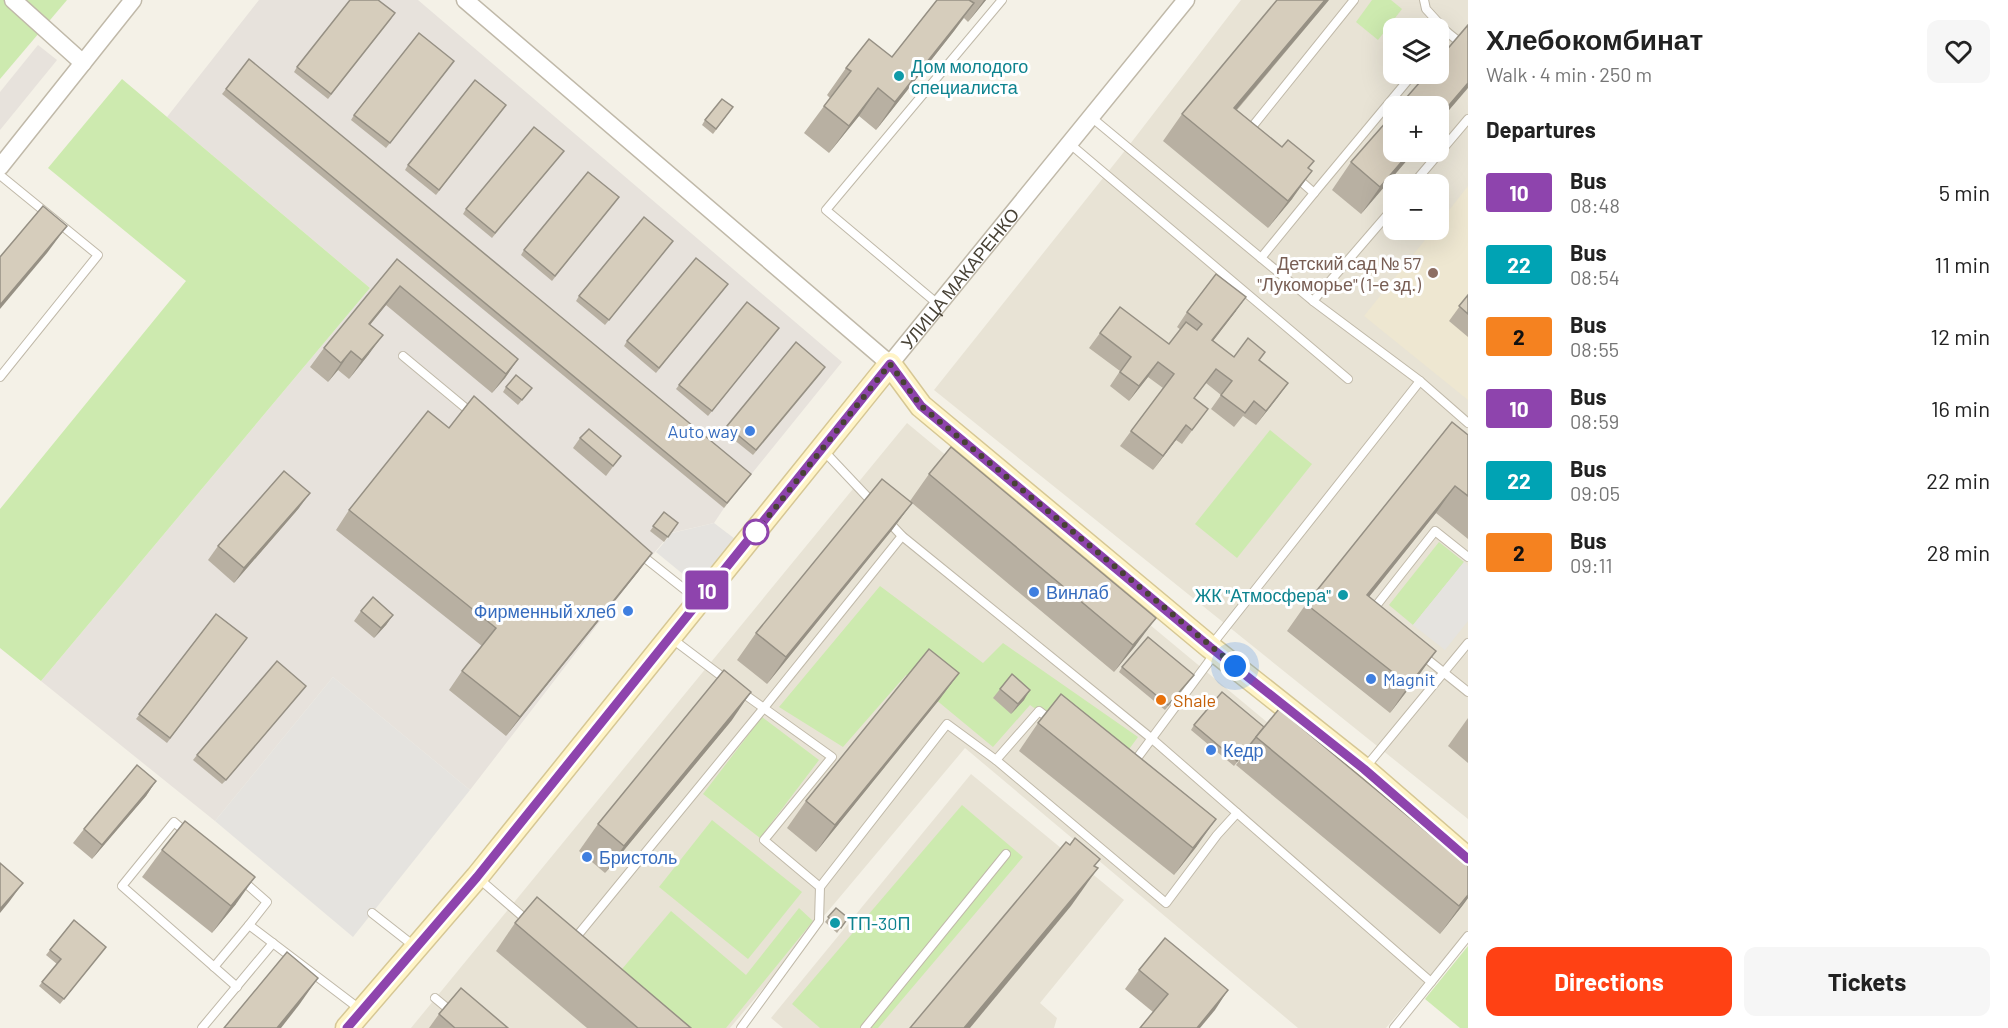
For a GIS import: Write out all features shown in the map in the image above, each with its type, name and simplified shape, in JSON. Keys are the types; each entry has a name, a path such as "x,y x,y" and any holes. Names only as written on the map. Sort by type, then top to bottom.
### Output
{"street":[{"path":"13,0 83,63"},
{"path":"0,167 133,0"},
{"path":"465,0 890,364 921,406 1213,649 1364,769 1468,858"},
{"name":"УЛИЦА МАКАРЕНКО","path":"347,1028 477,877 1186,0"}],"lane":[{"path":"939,305 826,210 1002,0"},
{"path":"1256,141 1248,133 1354,0"},
{"path":"1424,0 1426,9 1434,18"},
{"path":"1449,34 1468,49"},
{"path":"1262,258 1405,84"},
{"path":"1091,117 1314,301 1420,381 1468,423"},
{"path":"1422,174 1468,120"},
{"path":"1070,144 1348,379"},
{"path":"1289,170 1314,193"},
{"path":"0,176 98,255 0,377"},
{"path":"1314,301 1383,220"},
{"path":"403,356 485,424"},
{"path":"1124,777 1213,649 1420,381"},
{"path":"822,449 902,536 1151,738 1431,982"},
{"path":"1379,622 1370,614 1435,531 1468,557"},
{"path":"563,952 902,536"},
{"path":"630,546 698,601"},
{"path":"671,638 763,709 832,757 764,840 820,887"},
{"path":"1364,769 1468,643"},
{"path":"1416,651 1468,692"},
{"path":"996,760 1039,711 1058,725"},
{"path":"741,1028 819,921 820,887 947,724 996,760 1166,903 1217,835 1238,813"},
{"path":"200,844 174,822 122,886 237,987"},
{"path":"865,1028 1006,854"},
{"path":"214,967 267,902 233,873"},
{"path":"477,877 536,929"},
{"path":"372,913 416,948"},
{"path":"249,925 361,1010"},
{"path":"1394,1028 1468,936"},
{"path":"202,1028 273,943"},
{"path":"435,998 463,1020"}],"shaded area":[{"path":"259,0 418,0 842,362 714,523 671,533 638,572 470,790 333,677 215,821 41,681 370,288 167,117"},
{"path":"1241,0 1468,0 1468,819 934,390 1127,148"},
{"path":"38,45 57,60 0,130 0,92"},
{"name":"Детский сад № 57 \"Лукоморье\" (1-е зд.)","path":"1468,186 1468,400 1364,316 1425,240 1449,240 1449,210"},
{"path":"907,423 1468,889 1468,930 1386,1028 1298,1028 965,748 730,1028 411,1028"},
{"path":"714,523 739,542 700,588 656,552 672,533"},
{"path":"1464,562 1468,566 1468,621 1445,650 1413,625"},
{"path":"333,677 470,790 353,937 215,821"},
{"path":"971,774 1124,900 1040,1003 1057,1018 1054,1028 783,1028 771,1018"}],"green space":[{"path":"0,0 67,0 0,79"},
{"path":"1372,0 1391,0 1402,9 1395,18 1383,18 1383,34 1378,40 1356,22"},
{"path":"122,79 370,288 41,681 0,648 0,509 186,281 48,168"},
{"path":"1270,430 1312,464 1237,558 1195,524"},
{"path":"1439,542 1464,562 1413,625 1389,605"},
{"path":"880,586 983,663 1003,643 1138,737 1116,767 1030,705 993,747 906,675 843,747 779,707"},
{"path":"762,717 819,760 760,838 703,794"},
{"path":"962,805 1023,857 878,1028 820,1028 792,1004"},
{"path":"712,820 802,892 748,959 659,887"},
{"path":"799,908 813,921 726,1028 679,1028 617,975 671,911 746,975"},
{"path":"1468,946 1468,1028 1460,1028 1425,999"}],"building":[{"path":"350,0 378,0 395,13 331,94 297,67"},
{"name":"Дом молодого специалиста","path":"937,0 969,0 974,3 895,102 878,88 849,126 824,106 851,71 846,68 869,39 892,57"},
{"path":"1277,0 1325,0 1234,108 1282,147 1288,140 1314,161 1308,168 1312,171 1288,201 1182,114"},
{"path":"1468,25 1468,83 1449,105 1449,96 1408,96 1418,84 1449,84 1449,47"},
{"path":"419,33 454,61 390,143 354,115"},
{"path":"249,59 751,474 727,503 226,89"},
{"path":"475,80 506,105 439,190 408,165"},
{"path":"722,99 733,107 716,129 705,120"},
{"path":"1383,126 1383,162 1401,162 1391,174 1383,174 1383,184 1380,187 1351,162"},
{"path":"534,127 564,151 495,233 466,209"},
{"path":"588,172 619,197 555,276 524,250"},
{"path":"43,206 67,226 0,305 0,257"},
{"path":"644,217 673,241 609,320 579,296"},
{"path":"696,258 728,284 659,368 627,341"},
{"path":"397,259 518,359 506,374 400,286 369,324 383,335 362,360 351,351 341,363 324,348"},
{"path":"1216,274 1246,297 1212,340 1234,357 1248,338 1265,352 1259,360 1288,383 1266,411 1254,401 1245,413 1221,395 1232,381 1216,369 1194,398 1208,409 1192,430 1186,425 1163,456 1131,431 1174,374 1158,362 1139,386 1120,372 1131,357 1100,333 1120,307 1169,344 1186,322 1197,330 1202,324 1187,312"},
{"path":"1468,295 1468,314 1459,306"},
{"path":"747,302 779,328 712,411 679,385"},
{"path":"796,342 825,367 756,450 727,426"},
{"path":"516,375 532,388 522,400 506,387"},
{"path":"474,396 652,553 520,717 462,671 496,628 349,510 428,411 449,428"},
{"name":"ЖК \"Атмосфера\"","path":"1452,422 1468,435 1468,496 1455,486 1367,595 1436,651 1409,685 1306,604"},
{"path":"589,429 621,456 613,466 580,438"},
{"path":"951,447 1156,618 1133,645 929,474"},
{"path":"284,471 310,493 244,568 218,546"},
{"path":"882,479 912,503 786,657 756,633"},
{"path":"664,512 678,523 668,537 653,526"},
{"path":"373,597 393,615 381,628 361,611"},
{"path":"216,614 247,638 170,738 139,714"},
{"path":"1148,637 1194,675 1168,705 1122,667"},
{"path":"929,649 959,673 835,825 806,801"},
{"path":"277,661 306,686 226,780 197,755"},
{"path":"724,670 751,692 624,846 598,824"},
{"path":"1012,674 1030,690 1018,704 1000,689"},
{"path":"1222,692 1264,727 1237,761 1194,725"},
{"path":"1061,694 1216,819 1193,848 1038,723"},
{"path":"1279,709 1468,866 1468,895 1459,906 1256,737"},
{"path":"137,765 156,781 102,845 84,829"},
{"path":"185,821 255,877 231,906 162,850"},
{"path":"1075,838 1100,859 1094,866 1098,868 964,1028 910,1028 1066,842 1070,845"},
{"path":"0,863 23,883 0,909"},
{"path":"537,897 691,1028 638,1028 515,923"},
{"path":"836,908 848,918 841,928 828,917"},
{"path":"74,920 106,947 64,999 42,982 61,959 50,950"},
{"path":"1165,938 1228,990 1197,1028 1140,1028 1168,994 1139,970"},
{"path":"287,952 318,978 277,1028 224,1028"},
{"path":"461,988 508,1028 455,1028 439,1014"}],"bus line":[{"name":"10","path":"347,1028 477,877 890,364 921,406 1210,647 1364,769 1468,859"}],"place":[{"name":"Дом молодого специалиста","path":"899,76"},
{"name":"Детский сад № 57 \"Лукоморье\" (1-е зд.)","path":"1433,273"},
{"name":"Auto way","path":"750,431"},
{"name":"Винлаб","path":"1034,592"},
{"name":"ЖК \"Атмосфера\"","path":"1343,595"},
{"name":"Фирменный хлеб","path":"628,611"},
{"name":"Magnit","path":"1371,679"},
{"name":"Shale","path":"1161,700"},
{"name":"Кедр","path":"1211,750"},
{"name":"Бристоль","path":"587,857"},
{"name":"ТП-30П","path":"835,923"}],"route":[{"path":"756,532 890,364 921,406 1235,666"}]}
